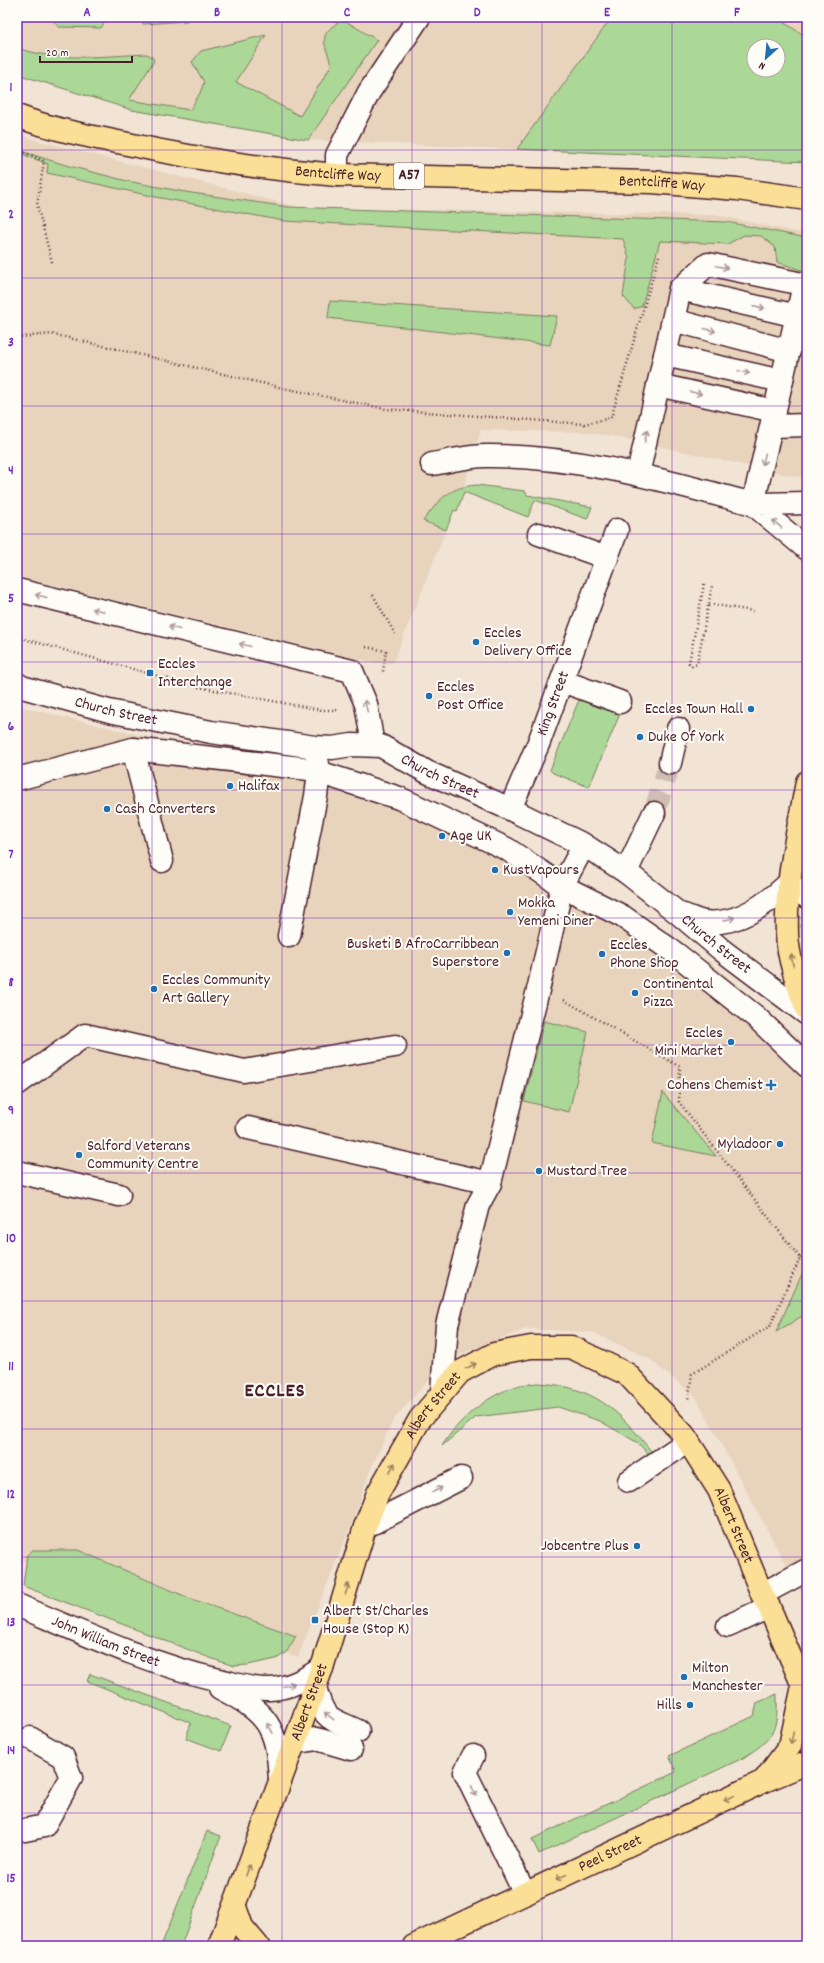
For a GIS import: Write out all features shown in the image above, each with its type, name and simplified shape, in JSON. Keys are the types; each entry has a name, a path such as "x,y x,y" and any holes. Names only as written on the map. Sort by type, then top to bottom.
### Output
{"main road":[{"name":"Bentcliffe Way","path":"17,116 76,133 188,157 298,172 652,182 737,189 807,199"},
{"path":"807,782 789,884 787,935 795,976 807,1010"},
{"name":"Albert Street","path":"219,1946 235,1907 280,1779 319,1677 365,1527 378,1493 420,1419 442,1392 460,1372 494,1354 531,1347 570,1347 627,1374 686,1438 719,1490 766,1601 805,1687 790,1746 764,1781"},
{"name":"Peel Street","path":"414,1946 764,1781 807,1763"},
{"path":"235,1907 242,1927 258,1946"}],"street":[{"path":"337,174 337,155 369,92 419,17"},
{"path":"638,474 680,290 708,264 806,285 797,316 753,504"},
{"path":"680,290 797,316"},
{"path":"673,320 789,351"},
{"path":"665,355 782,381"},
{"path":"658,385 774,418 807,425"},
{"path":"432,464 485,456 538,457 638,474 753,504 807,503"},
{"path":"753,504 807,549"},
{"name":"King Street","path":"510,809 539,742 617,530"},
{"path":"539,534 607,558"},
{"path":"17,590 352,671 366,704 373,745"},
{"path":"562,681 620,702"},
{"name":"Church Street","path":"17,684 22,687 116,712 212,732 315,747 381,746 427,772 510,809 584,845 626,872 723,951 807,1014"},
{"path":"670,763 678,729"},
{"path":"289,936 319,772 315,747"},
{"path":"133,749 162,861"},
{"path":"17,779 133,749 309,769 399,798 507,849 562,886 622,916 675,953 756,1017 807,1066"},
{"path":"626,872 654,812"},
{"path":"442,1392 447,1325 478,1205 490,1182 539,986 562,886 584,845"},
{"path":"678,913 704,922 726,921 752,912 769,902 789,884 807,897"},
{"path":"17,1084 85,1035 244,1071 395,1046"},
{"path":"248,1128 490,1182"},
{"path":"17,1172 119,1195"},
{"path":"629,1481 686,1438"},
{"path":"365,1527 461,1478"},
{"path":"728,1626 766,1601 807,1570"},
{"name":"John William Street","path":"17,1605 98,1640 196,1675 254,1689 271,1689 319,1677"},
{"name":"John William Street","path":"196,1675 236,1696 269,1724 275,1738 278,1752 280,1779"},
{"path":"295,1742 318,1739 355,1740 327,1717 320,1706 319,1677"},
{"path":"25,1830 44,1826 71,1778 63,1757 30,1738"},
{"path":"472,1756 465,1772 524,1894"}],"path":[{"path":"17,150 44,161 37,205 52,262"},
{"path":"17,345 18,337 52,334 282,388 386,410 584,424 612,418 659,256"},
{"path":"704,584 689,663 692,666 697,664 712,586"},
{"path":"373,595 395,634"},
{"path":"709,604 753,611"},
{"path":"17,637 198,687 321,710"},
{"path":"539,986 680,1067 679,1102 800,1258"},
{"path":"686,1438 692,1374 770,1326 800,1258 807,1253"}],"shaded area":[{"path":"17,17 807,17 807,162 307,140 132,110 17,74"},
{"path":"17,135 302,208 716,215 807,234 807,479 612,436 584,432 481,430 464,486 452,490 423,521 446,530 393,663 375,663 17,576"},
{"path":"17,706 182,745 331,764 431,805 517,844 613,902 691,959 709,961 799,1038 807,1049 807,1604 696,1397 649,1359 592,1332 526,1329 461,1354 426,1383 393,1420 370,1471 351,1525 298,1657 17,1559"}],"green space":[{"path":"56,17 108,17 101,28 59,27 53,21"},
{"path":"142,17 190,17 187,21 143,24"},
{"path":"612,17 775,17 807,37 807,162 517,149"},
{"path":"339,22 347,22 377,40 308,140 132,110 17,74 17,48 65,57 98,57 147,54 152,57 154,61 129,100 190,110 200,93 204,82 192,62 201,51 266,35 236,82 300,116 331,66 324,42 327,32 331,27"},
{"path":"17,150 69,166 127,181 185,192 289,207 727,222 807,238 807,272 777,262 775,247 761,236 744,235 728,244 660,241 642,306 634,309 623,296 629,258 623,239 284,221 156,197 47,173 48,164 17,152"},
{"path":"330,301 557,316 550,345 328,318"},
{"path":"477,485 525,491 527,495 592,507 587,519 535,500 528,517 464,492 457,511 454,510 446,530 423,521 440,500 452,491 467,486"},
{"path":"581,695 622,709 589,787 553,773 550,770"},
{"path":"544,1021 588,1032 569,1112 524,1101"},
{"path":"663,1093 716,1156 652,1143"},
{"path":"807,1270 807,1313 776,1332 802,1274"},
{"path":"538,1383 574,1389 603,1402 627,1423 651,1451 648,1454 638,1443 600,1421 558,1407 476,1417 442,1446 456,1427 473,1410 483,1403 503,1391 517,1386"},
{"path":"33,1550 78,1550 189,1598 296,1636 286,1653 276,1659 248,1665 234,1666 23,1586 27,1555"},
{"path":"90,1674 231,1726 221,1751 186,1738 191,1723 87,1681"},
{"path":"777,1694 775,1726 772,1733 762,1745 743,1758 539,1854 532,1839 676,1772 669,1756 754,1716 757,1703"},
{"path":"207,1831 221,1836 181,1946 161,1946"}],"tunnel":[{"path":"654,813 670,763"}],"place":[{"name":"Eccles Delivery Office","path":"476,642"},
{"name":"Eccles Interchange","path":"150,673"},
{"name":"Eccles Post Office","path":"429,696"},
{"name":"Eccles Town Hall","path":"751,709"},
{"name":"Duke Of York","path":"640,737"},
{"name":"Halifax","path":"230,786"},
{"name":"Cash Converters","path":"107,809"},
{"name":"Age UK","path":"442,836"},
{"name":"KustVapours","path":"495,870"},
{"name":"Mokka Yemeni Diner","path":"510,912"},
{"name":"Busketi B AfroCarribbean Superstore","path":"507,953"},
{"name":"Eccles Phone Shop","path":"602,954"},
{"name":"Eccles Community Art Gallery","path":"154,989"},
{"name":"Continental Pizza","path":"635,993"},
{"name":"Eccles Mini Market","path":"731,1042"},
{"name":"Cohens Chemist","path":"771,1085"},
{"name":"Myladoor","path":"780,1144"},
{"name":"Salford Veterans Community Centre","path":"79,1155"},
{"name":"Mustard Tree","path":"539,1171"},
{"name":"Jobcentre Plus","path":"637,1546"},
{"name":"Albert St/Charles House (Stop K)","path":"315,1620"},
{"name":"Milton Manchester","path":"684,1677"},
{"name":"Hills","path":"690,1705"}],"district":[{"name":"ECCLES","path":"275,1392"}]}
